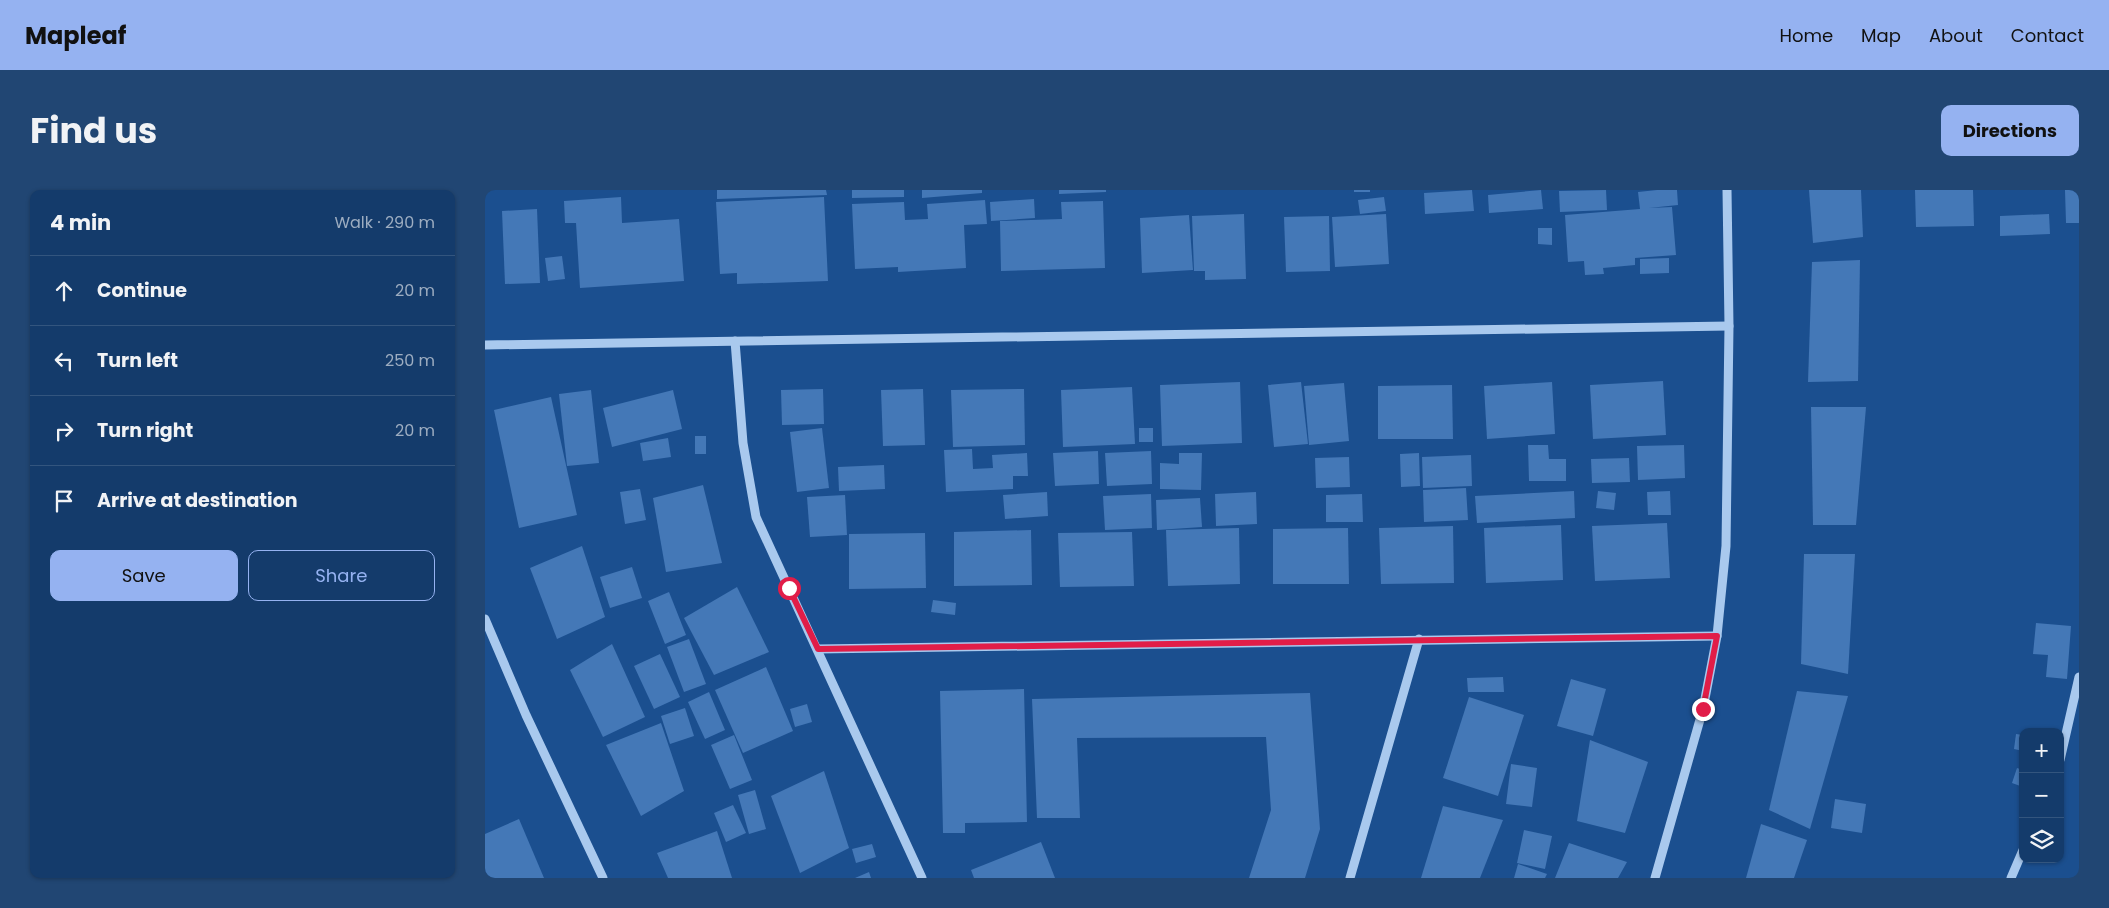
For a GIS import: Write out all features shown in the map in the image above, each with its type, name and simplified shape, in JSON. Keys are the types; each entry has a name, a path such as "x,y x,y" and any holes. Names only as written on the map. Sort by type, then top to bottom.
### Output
{"street":[{"path":"1655,878 1703,709 1717,636 1726,546 1729,326 1727,190"},
{"path":"485,345 1729,326"},
{"path":"735,342 743,443 756,516 921,878"},
{"path":"485,619 526,715 603,878"},
{"path":"818,649 1717,636"},
{"path":"1350,878 1419,639"},
{"path":"2064,743 2079,677"},
{"path":"2011,878 2019,859"}],"building":[{"path":"717,190 826,190 827,195 717,199"},
{"path":"852,190 904,190 904,197 852,198"},
{"path":"922,190 982,190 982,193 922,198"},
{"path":"1059,190 1106,190 1106,192 1059,194"},
{"path":"1354,190 1370,190 1370,192 1354,192"},
{"path":"1472,190 1474,211 1425,214 1424,193"},
{"path":"1541,190 1543,209 1489,213 1488,195"},
{"path":"1606,190 1607,210 1560,212 1559,191"},
{"path":"1677,190 1678,205 1649,208 1672,207 1676,255 1635,258 1635,265 1603,268 1604,274 1585,275 1584,261 1568,262 1565,215 1640,209 1638,192"},
{"path":"1809,190 1861,190 1863,237 1813,243"},
{"path":"1915,190 1973,190 1974,226 1916,227"},
{"path":"2065,190 2079,190 2079,223 2066,223"},
{"path":"621,197 622,223 679,219 684,281 580,288 576,223 565,223 564,201"},
{"path":"824,197 828,281 737,284 737,273 720,274 716,202"},
{"path":"1384,197 1386,211 1360,214 1358,200"},
{"path":"1034,199 1035,218 991,221 990,202"},
{"path":"985,200 987,224 964,225 966,268 898,272 898,267 855,269 852,204 904,202 905,220 928,219 927,204"},
{"path":"1103,201 1105,268 1001,271 1000,221 1062,219 1061,202"},
{"path":"537,209 540,283 505,284 502,211"},
{"path":"1244,214 1246,279 1205,280 1205,271 1194,271 1192,216"},
{"path":"1386,214 1389,264 1335,267 1332,217"},
{"path":"2049,214 2050,234 2000,236 2000,216"},
{"path":"1189,215 1193,270 1142,273 1140,218"},
{"path":"1329,216 1330,271 1286,272 1284,217"},
{"path":"1538,228 1552,228 1552,245 1538,244"},
{"path":"562,256 565,279 548,281 545,258"},
{"path":"1669,258 1669,273 1640,274 1640,259"},
{"path":"1860,260 1858,381 1808,382 1812,262"},
{"path":"1663,381 1666,435 1593,439 1590,385"},
{"path":"1240,382 1242,443 1162,446 1160,385"},
{"path":"1301,382 1308,444 1274,447 1268,385"},
{"path":"1552,382 1555,434 1487,439 1484,386"},
{"path":"1344,383 1349,441 1309,445 1304,386"},
{"path":"1452,385 1453,439 1378,439 1378,386"},
{"path":"1132,387 1135,444 1063,447 1061,390"},
{"path":"823,389 824,424 782,425 781,390"},
{"path":"923,389 925,445 883,446 881,390"},
{"path":"1024,389 1025,445 953,447 951,390"},
{"path":"591,390 599,463 567,466 559,394"},
{"path":"673,390 682,429 612,447 603,408"},
{"path":"551,397 577,515 519,528 494,410"},
{"path":"1811,407 1866,407 1856,525 1813,525"},
{"path":"822,428 829,488 797,492 790,432"},
{"path":"1139,428 1153,428 1153,442 1139,442"},
{"path":"695,436 706,436 706,454 695,454"},
{"path":"668,438 671,457 643,461 640,443"},
{"path":"1528,445 1548,445 1549,459 1566,459 1566,481 1529,481"},
{"path":"1684,445 1685,478 1638,480 1637,446"},
{"path":"972,449 973,469 993,468 992,455 1027,453 1028,476 1013,476 1013,489 946,492 944,450"},
{"path":"1098,451 1099,484 1055,486 1053,453"},
{"path":"1151,451 1152,484 1107,486 1105,453"},
{"path":"1179,453 1202,453 1201,490 1160,489 1160,463 1179,464"},
{"path":"1419,453 1420,486 1401,487 1400,454"},
{"path":"1471,455 1472,486 1423,488 1422,457"},
{"path":"1349,457 1350,487 1316,488 1315,458"},
{"path":"1629,458 1630,482 1592,483 1591,459"},
{"path":"884,465 885,489 839,491 838,467"},
{"path":"703,485 722,563 666,572 653,498"},
{"path":"1466,488 1468,520 1424,522 1423,490"},
{"path":"640,489 646,520 625,524 620,492"},
{"path":"1574,491 1575,518 1477,523 1475,496"},
{"path":"1598,491 1616,493 1614,510 1596,508"},
{"path":"1670,491 1671,515 1648,515 1647,492"},
{"path":"1047,492 1048,516 1005,519 1003,495"},
{"path":"1256,492 1257,524 1216,526 1215,494"},
{"path":"1151,494 1152,528 1105,530 1103,496"},
{"path":"1362,494 1363,522 1326,522 1326,495"},
{"path":"845,495 847,535 810,537 807,497"},
{"path":"1200,498 1202,527 1157,530 1156,500"},
{"path":"1667,523 1670,578 1595,581 1592,526"},
{"path":"1561,525 1563,580 1486,583 1484,528"},
{"path":"1453,526 1454,583 1381,584 1379,528"},
{"path":"1239,528 1240,584 1168,586 1166,530"},
{"path":"1348,528 1349,584 1273,584 1273,529"},
{"path":"1031,530 1032,585 954,586 954,532"},
{"path":"1132,532 1134,586 1060,587 1058,533"},
{"path":"925,533 926,588 849,589 849,534"},
{"path":"582,546 605,617 557,639 530,568"},
{"path":"1804,554 1855,554 1848,674 1801,664"},
{"path":"632,567 642,598 610,608 600,577"},
{"path":"737,587 769,652 714,675 684,618"},
{"path":"669,592 686,635 665,644 648,601"},
{"path":"933,600 956,603 955,615 931,612"},
{"path":"2036,623 2071,626 2067,679 2046,677 2048,655 2033,654"},
{"path":"689,639 706,684 684,692 667,647"},
{"path":"612,644 645,717 603,737 570,670"},
{"path":"660,654 680,697 654,709 634,666"},
{"path":"766,667 793,731 743,753 715,690"},
{"path":"1503,677 1504,692 1468,692 1467,678"},
{"path":"1571,679 1606,689 1593,736 1557,726"},
{"path":"1024,689 1027,822 965,823 965,833 943,833 940,691"},
{"path":"1797,691 1848,696 1810,829 1769,810"},
{"path":"709,692 725,730 705,739 688,702"},
{"path":"1310,693 1320,829 1305,878 1249,878 1271,810 1266,737 1077,738 1080,818 1037,818 1032,699"},
{"path":"1469,697 1524,715 1498,796 1443,778"},
{"path":"807,704 812,722 795,727 790,709"},
{"path":"685,708 694,736 670,744 661,716"},
{"path":"661,723 684,791 641,816 606,745"},
{"path":"2016,734 2019,734 2019,750 2014,749"},
{"path":"734,735 752,780 730,789 711,745"},
{"path":"1590,740 1648,762 1625,833 1577,821"},
{"path":"1511,764 1537,768 1532,807 1506,804"},
{"path":"2017,768 2019,769 2019,786 2012,783"},
{"path":"824,771 849,848 800,873 771,796"},
{"path":"755,790 766,829 749,834 738,795"},
{"path":"1835,799 1866,804 1862,833 1831,828"},
{"path":"733,805 746,833 726,842 714,813"},
{"path":"1443,806 1503,820 1480,878 1421,878"},
{"path":"519,819 544,878 485,878 485,834"},
{"path":"1761,824 1807,840 1794,878 1746,878"},
{"path":"1524,830 1552,836 1545,869 1517,863"},
{"path":"717,831 732,878 668,878 657,853"},
{"path":"1041,842 1055,878 974,878 971,870"},
{"path":"1569,843 1627,862 1618,878 1555,878"},
{"path":"872,844 876,857 856,863 852,849"},
{"path":"1518,864 1547,874 1545,878 1514,878"},
{"path":"869,872 871,878 855,878"}],"route":[{"path":"789,588 818,649 1717,636 1703,709"}]}
